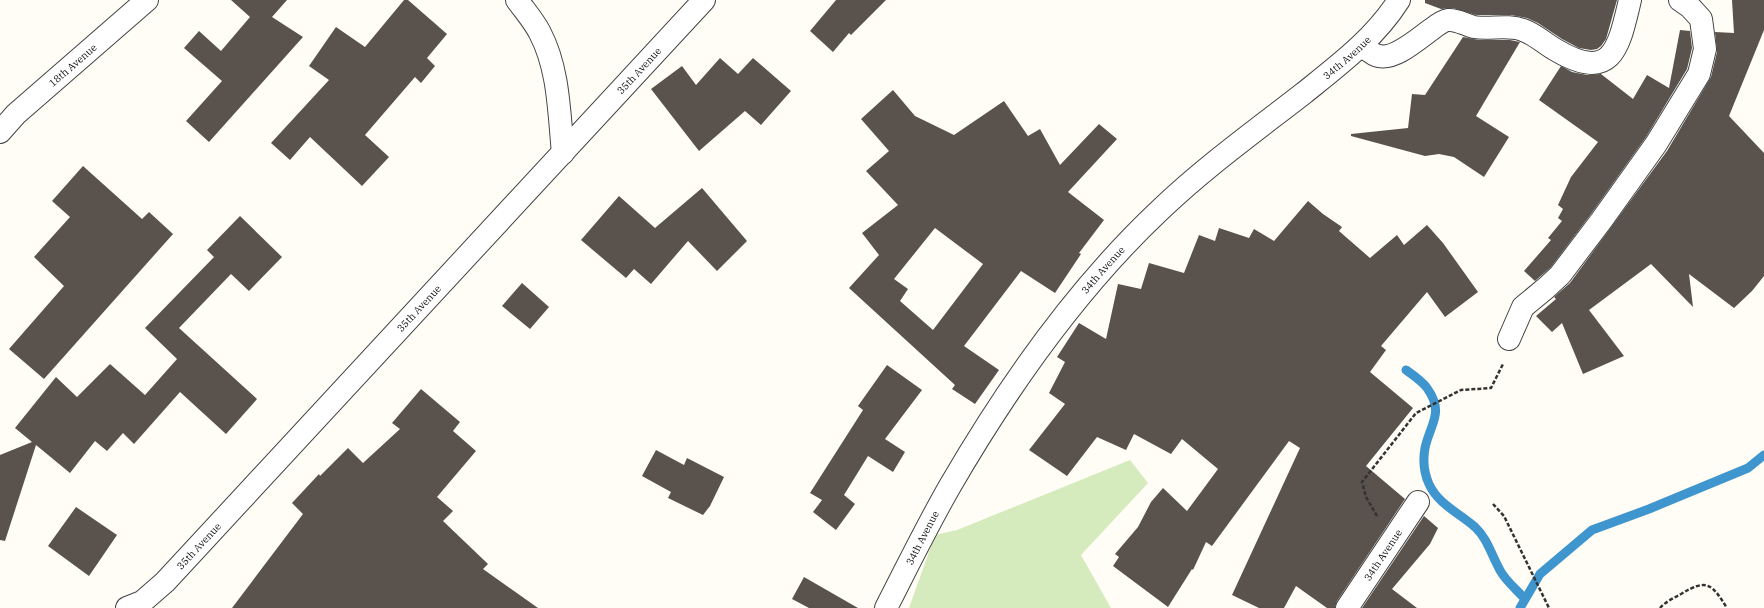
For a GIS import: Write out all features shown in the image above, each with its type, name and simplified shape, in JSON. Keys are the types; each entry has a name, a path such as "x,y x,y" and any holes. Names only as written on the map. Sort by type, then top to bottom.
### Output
{"street":[{"name":"18th Avenue","path":"0,132 16,114 147,0"},
{"path":"517,0 540,32 554,71 563,153"},
{"name":"35th Avenue","path":"128,608 142,602 165,582 704,0"},
{"name":"34th Avenue","path":"886,608 950,487 991,419 1028,364 1086,289 1126,243 1167,203 1199,175 1341,64 1362,45 1389,16 1399,0"},
{"path":"1362,45 1372,53 1380,56 1387,56 1398,52 1441,23 1454,20 1473,27 1501,27 1522,30 1567,57 1581,63 1594,63 1607,57 1616,49 1623,29 1630,0"},
{"path":"1509,339 1523,307 1560,275 1601,221 1656,144 1699,74 1705,49 1701,19 1690,7 1680,0"},
{"name":"34th Avenue","path":"1347,608 1418,502"}],"path":[{"path":"1397,533 1376,515 1366,497 1362,482 1416,413 1461,390 1491,388 1503,364 1509,339"},
{"path":"1493,504 1504,516 1549,608"},
{"path":"1660,608 1691,588 1701,584 1708,586 1717,592 1727,608"}],"green space":[{"path":"1130,460 1148,483 1081,555 1111,608 909,608 935,535 957,530"}],"building":[{"path":"231,0 287,0 272,17 303,37 209,142 186,121 222,81 184,48 199,31 221,51 250,17"},
{"path":"404,0 408,0 447,34 427,58 435,66 421,83 415,77 365,135 389,157 362,186 310,137 290,160 271,143 329,80 309,66 336,27 365,47"},
{"path":"836,0 886,0 851,35 849,33 833,52 810,31"},
{"path":"1425,0 1617,0 1606,39 1597,49 1591,50 1579,48 1527,18 1511,15 1476,15 1453,8 1441,9 1425,3"},
{"path":"1732,0 1764,0 1764,30 1729,116 1764,153 1764,276 1752,291 1734,308 1689,274 1693,307 1651,264 1589,310 1624,356 1583,374 1562,323 1552,332 1536,316 1556,299 1554,297 1570,283 1667,151 1711,77 1717,52 1715,32 1734,33"},
{"path":"1680,30 1690,31 1692,48 1687,69 1646,137 1591,214 1551,267 1535,281 1524,271 1551,240 1548,238 1562,221 1558,218 1563,209 1558,205 1571,177 1598,142 1539,100 1561,66 1572,72 1587,75 1601,74 1633,99 1647,75 1669,88"},
{"path":"1463,37 1479,40 1510,40 1520,42 1476,116 1509,137 1484,177 1454,157 1439,154 1425,156 1351,136 1351,134 1408,128 1412,94 1425,95"},
{"path":"720,58 738,74 753,58 791,91 761,125 745,111 699,151 651,89 682,66 696,85"},
{"path":"893,90 915,116 954,135 1004,101 1028,136 1040,129 1060,165 1099,124 1117,139 1068,192 1104,220 1079,253 1081,254 1055,293 1021,271 964,346 999,370 975,404 952,389 955,385 849,288 879,255 862,233 898,205 866,171 889,151 861,119","holes":["935,228 983,264 933,330 900,301 908,289 894,279"]},
{"path":"83,166 142,219 149,212 173,234 44,379 9,349 64,286 34,257 70,217 52,201"},
{"path":"702,188 747,241 717,271 688,241 651,284 634,269 626,278 581,240 619,196 655,228"},
{"path":"1308,201 1323,214 1342,227 1339,231 1370,258 1397,235 1404,245 1427,225 1443,243 1478,292 1445,317 1427,292 1381,346 1386,350 1370,372 1413,408 1366,466 1405,499 1337,601 1335,608 1327,608 1296,586 1284,608 1259,608 1232,595 1300,448 1289,441 1212,546 1206,542 1193,570 1192,569 1168,607 1113,566 1119,557 1115,554 1138,527 1151,502 1163,488 1187,511 1218,469 1182,439 1171,454 1134,434 1126,450 1097,437 1067,476 1029,450 1065,404 1049,393 1065,362 1057,357 1079,323 1106,339 1118,284 1141,289 1149,263 1184,273 1199,235 1215,241 1219,228 1249,238 1254,229 1274,241"},
{"path":"240,216 282,257 249,291 231,274 179,328 257,399 226,434 180,392 134,444 123,433 107,451 95,441 70,473 36,445 5,541 0,540 0,455 32,442 15,428 56,377 77,397 110,364 145,395 177,359 145,328 214,257 207,250"},
{"path":"522,283 549,307 530,329 502,306"},
{"path":"887,365 922,390 885,439 905,452 893,472 868,456 844,495 855,504 836,530 813,512 822,500 810,493 863,410 858,406"},
{"path":"421,389 460,422 453,431 476,451 437,497 453,511 443,521 488,564 483,569 538,608 232,608 303,514 292,503 319,474 320,476 348,448 363,463 400,429 392,423"},
{"path":"656,450 684,465 687,458 724,477 710,506 703,515 668,498 671,492 642,476"},
{"path":"76,507 117,535 89,576 48,546"},
{"path":"1424,516 1438,528 1430,544 1392,589 1417,608 1362,608"},
{"path":"804,577 858,608 809,608 792,599"}],"waterway":[{"path":"1406,370 1425,385 1435,405 1435,418 1424,452 1425,471 1429,484 1443,503 1475,527 1487,543 1503,576 1525,599"},
{"path":"1520,608 1540,574 1592,530 1649,509 1748,468 1764,455"}]}
